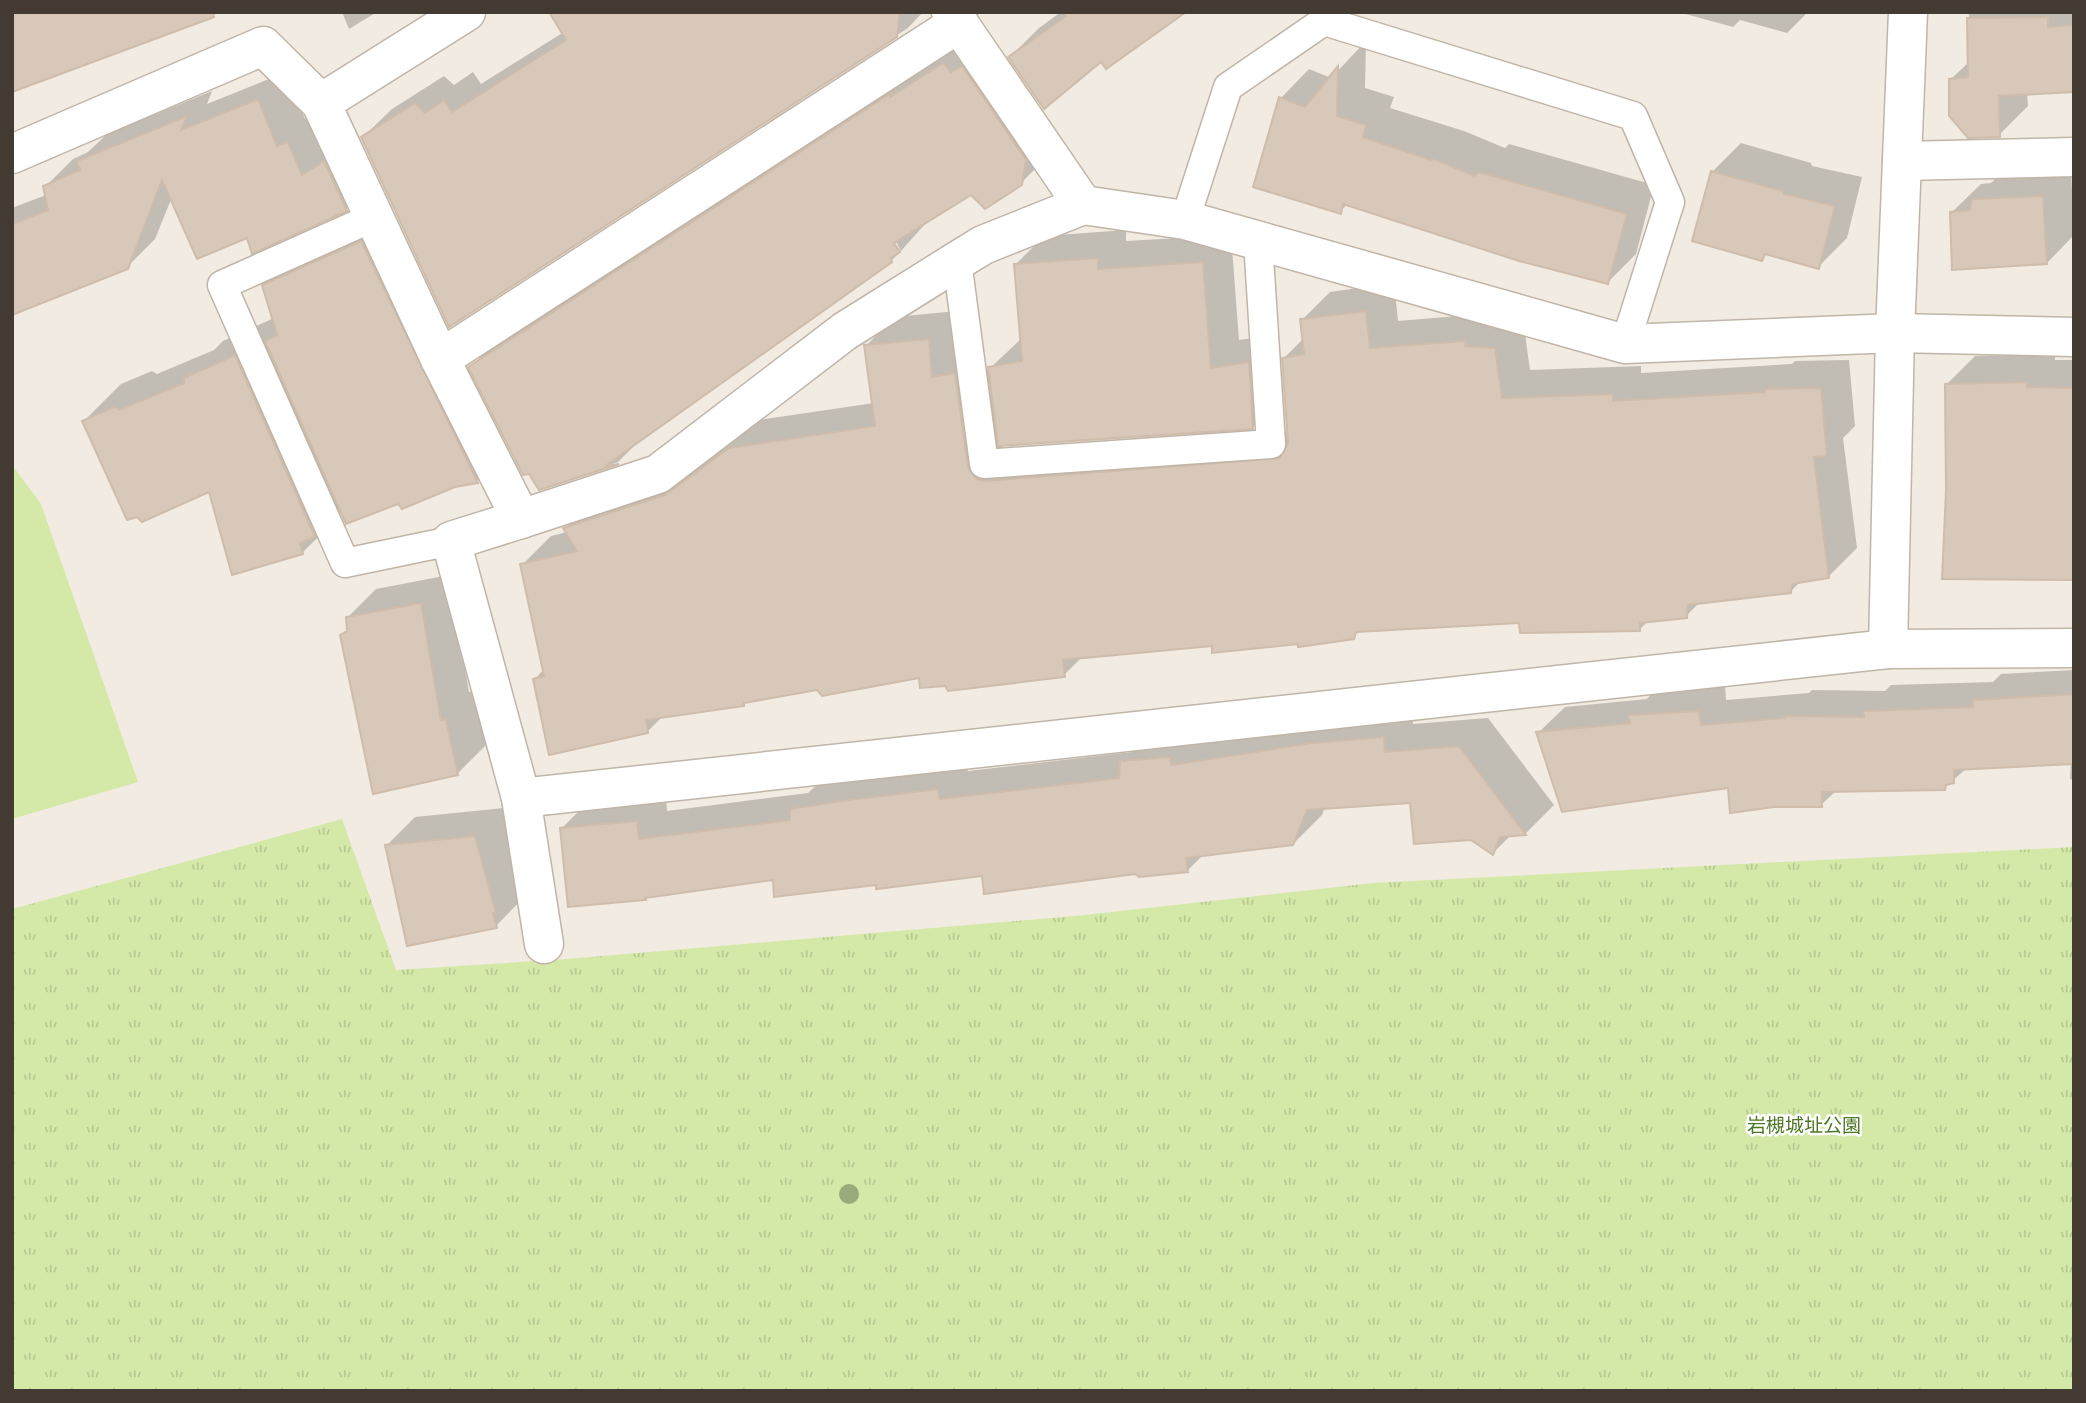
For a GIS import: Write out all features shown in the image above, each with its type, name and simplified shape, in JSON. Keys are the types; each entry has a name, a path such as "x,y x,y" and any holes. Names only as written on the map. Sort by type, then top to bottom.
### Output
{"street":[{"path":"321,103 466,12"},
{"path":"1888,649 1895,333 1908,12"},
{"path":"440,359 955,18 1083,205"},
{"path":"12,154 263,46 321,103 440,359 521,519"},
{"path":"1902,161 2074,157"},
{"path":"544,944 522,798 451,541 658,474 845,331 983,244 1083,205 1185,220 1625,344 1895,333 2074,337"},
{"path":"522,798 1888,649 2074,648"}],"lane":[{"path":"1185,220 1228,87 1324,21 1633,116 1670,202 1625,344"},
{"path":"374,217 222,285 345,563 451,541"},
{"path":"957,261 984,464 1271,444 1258,241"}],"green space":[{"path":"12,465 41,504 138,782 12,819"},
{"name":"岩槻城址公園","path":"342,819 396,970 567,959 1075,916 1373,883 2074,847 2074,1391 12,1391 12,909"}],"building":[{"path":"12,12 213,12 214,17 12,92"},
{"path":"549,12 900,12 897,37 449,327 361,137 415,103 425,113 444,100 452,112 566,40"},
{"path":"1063,12 1186,12 1106,69 1101,62 1044,109 1008,57 1066,16"},
{"path":"2048,17 2048,27 2074,25 2074,92 1999,96 2000,137 1968,138 1949,116 1949,79 1968,77 1967,18"},
{"path":"943,63 951,72 962,66 1026,160 1022,185 985,209 971,195 894,243 900,252 891,258 892,262 605,466 619,464 539,490 529,474 523,475 468,367 891,93 890,97"},
{"path":"1338,66 1337,116 1366,125 1363,137 1434,159 1475,176 1479,172 1627,214 1608,284 1519,261 1343,204 1341,214 1253,187 1279,97 1305,107"},
{"path":"258,99 277,146 288,142 302,175 324,161 347,211 252,254 247,238 197,259 162,180 128,269 12,315 12,224 48,210 43,186 80,170 77,161 187,116 181,130"},
{"path":"1711,171 1783,191 1784,194 1835,206 1819,269 1765,254 1762,261 1692,241"},
{"path":"2043,196 2047,264 1952,270 1950,212 1970,210 1972,199"},
{"path":"361,241 478,483 455,487 402,509 398,504 346,524 265,341 277,335 262,285"},
{"path":"1098,258 1098,269 1203,262 1211,368 1249,362 1253,429 998,446 988,367 1022,361 1014,264"},
{"path":"1366,311 1370,348 1465,341 1465,346 1495,348 1502,398 1613,394 1613,401 1765,392 1765,389 1821,388 1827,456 1814,457 1829,578 1792,584 1791,593 1688,605 1687,618 1640,623 1640,631 1520,633 1519,623 1356,632 1354,639 1298,647 1298,644 1212,653 1212,646 1063,660 1065,677 948,691 945,686 920,688 919,678 822,696 817,690 744,703 744,706 646,720 648,733 549,755 533,679 544,676 520,564 577,551 563,528 665,495 729,448 875,426 864,345 929,339 932,377 955,373 968,467 976,479 985,481 1280,458 1288,443 1282,358 1304,354 1300,319"},
{"path":"235,355 315,537 300,543 303,554 232,575 209,492 142,522 137,517 127,520 82,421 114,407 119,410 184,383 184,378"},
{"path":"2027,382 2027,387 2074,388 2074,580 1942,579 1946,491 1945,384"},
{"path":"421,603 441,720 446,719 458,775 373,794 340,635 347,631 346,617"},
{"path":"2074,694 2074,764 1954,770 1954,783 1946,785 1945,790 1822,792 1822,807 1774,807 1730,813 1728,788 1562,812 1536,732 1630,723 1628,715 1699,711 1701,725 1784,716 1864,717 1863,711 1973,707 1973,700"},
{"path":"1384,737 1385,752 1459,746 1526,835 1500,837 1493,855 1471,840 1414,844 1410,803 1307,810 1293,845 1186,858 1188,872 1139,877 1135,874 984,894 982,876 876,889 876,885 774,897 773,880 645,898 646,900 568,907 560,828 637,821 639,839 790,820 790,809 848,800 938,789 940,799 1119,778 1120,761 1170,757 1171,765 1312,743"},
{"path":"475,836 496,913 493,913 497,928 407,946 385,845"}]}
